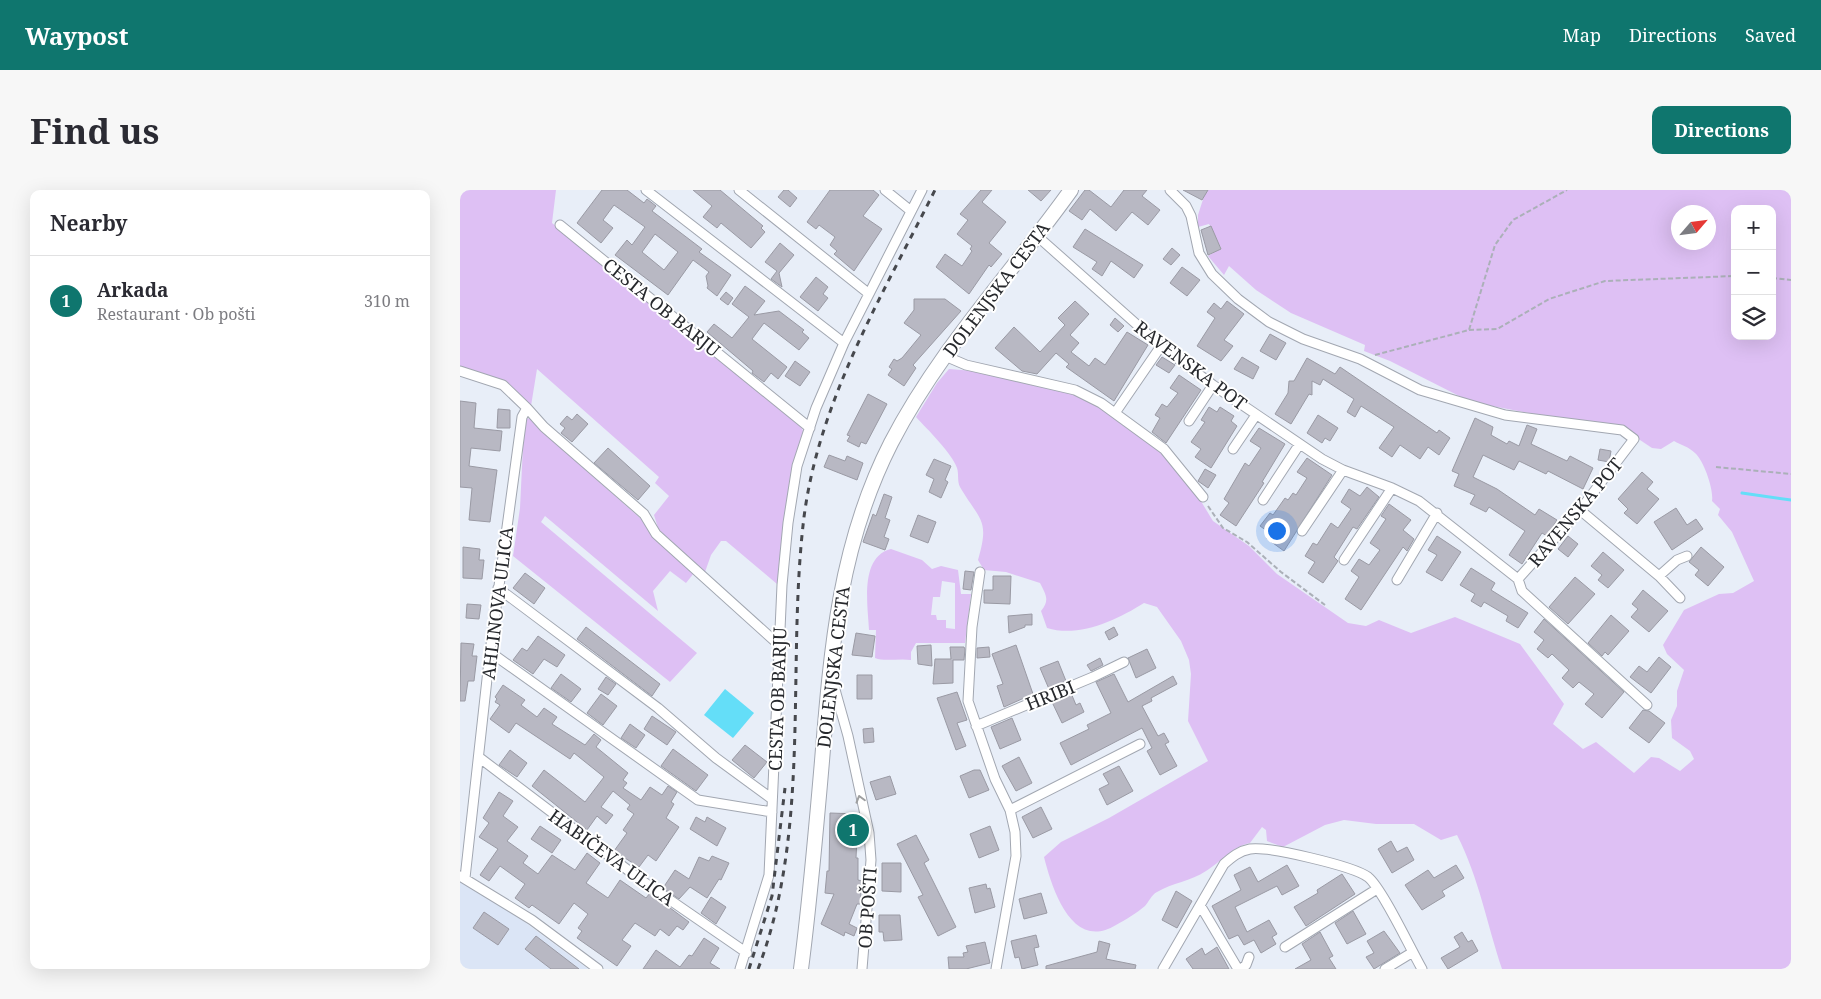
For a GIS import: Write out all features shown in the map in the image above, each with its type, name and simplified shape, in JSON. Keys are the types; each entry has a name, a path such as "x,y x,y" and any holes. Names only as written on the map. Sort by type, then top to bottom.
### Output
{"main road":[{"name":"DOLENJSKA CESTA","path":"801,969 812,880 834,630 853,538 890,445 915,400 945,356 1071,190"}],"street":[{"path":"646,190 844,343"},
{"path":"739,190 868,293"},
{"path":"885,190 911,211"},
{"name":"CESTA OB BARJU","path":"740,969 747,953 769,875 779,645 788,523 797,466 844,343 922,190"},
{"name":"RAVENSKA POT","path":"1036,235 1161,346 1256,415 1299,445 1343,470 1392,488 1419,501 1437,513 1518,578 1580,510 1634,439 1622,430 1505,414 1420,390 1360,359 1295,335 1269,322 1238,299 1212,274 1199,253 1191,216 1186,206 1170,190"},
{"name":"CESTA OB BARJU","path":"560,225 810,428"},
{"path":"1114,413 1161,346"},
{"path":"945,356 966,365 1076,390 1101,403 1164,449 1203,498"},
{"path":"460,371 503,385 544,427 644,514 656,534 779,645"},
{"path":"1189,421 1214,385"},
{"name":"AHLINOVA ULICA","path":"462,877 480,758 498,588 522,417 527,408"},
{"path":"1234,449 1256,415"},
{"path":"1263,500 1299,445"},
{"path":"1302,531 1343,470"},
{"path":"1344,560 1392,488"},
{"path":"1580,510 1659,576 1680,598"},
{"path":"1397,580 1437,513"},
{"path":"1659,576 1677,560 1687,556"},
{"path":"980,572 968,673 968,701 995,779 1010,810 1015,832 1016,856 996,969"},
{"path":"1518,578 1522,591 1647,705"},
{"path":"498,588 658,708 716,758 772,799"},
{"path":"490,652 698,800 772,812"},
{"name":"HRIBI","path":"976,726 1124,662"},
{"name":"OB POŠTI","path":"830,671 848,736 869,833 871,860 862,969"},
{"path":"1010,810 1140,744"},
{"name":"HABIČEVA ULICA","path":"480,758 641,880 747,953"},
{"path":"1163,969 1224,864 1237,853 1250,849 1271,849 1351,869 1368,878 1377,889 1422,969"},
{"path":"462,877 532,920 598,969"},
{"path":"1285,947 1377,889"},
{"path":"1200,905 1239,969 1246,965 1249,957"},
{"path":"1385,969 1413,952"}],"path":[{"path":"1468,330 1495,246 1513,220 1567,190"},
{"path":"1360,359 1468,330 1497,329 1549,299 1604,281 1731,276"},
{"path":"1776,278 1791,280"},
{"path":"1716,467 1791,474"},
{"path":"1203,498 1216,521 1223,528 1247,542 1281,572 1325,605"}],"shaded area":[{"path":"460,190 556,190 552,223 800,425 803,431 788,491 777,584 726,541 721,541 711,555 705,572 659,531 654,515 669,496 655,483 659,477 537,369 531,406 511,386 469,369 460,368"},
{"path":"1206,190 1791,190 1791,969 1502,969 1477,884 1457,835 1441,840 1414,824 1376,824 1344,820 1325,825 1283,847 1267,841 1266,830 1262,827 1250,843 1238,847 1200,874 1157,892 1142,909 1116,925 1101,931 1087,930 1076,924 1066,913 1052,885 1044,857 1061,842 1109,818 1208,761 1188,721 1191,674 1189,660 1181,641 1157,607 1144,603 1110,621 1085,629 1072,631 1047,628 1041,611 1046,597 1040,583 1006,572 984,570 978,560 983,528 978,514 960,487 958,470 950,455 916,417 937,383 949,369 986,372 1079,393 1099,404 1164,454 1188,480 1213,521 1249,546 1277,574 1348,623 1366,626 1379,620 1411,633 1455,617 1520,644 1564,704 1553,724 1583,749 1596,742 1634,773 1651,757 1659,758 1680,771 1694,759 1690,751 1672,738 1671,720 1677,706 1677,691 1684,670 1667,654 1663,645 1684,610 1719,594 1733,593 1754,581 1732,532 1718,515 1720,509 1712,501 1710,483 1702,462 1690,449 1674,441 1661,449 1652,448 1619,426 1534,414 1471,402 1390,361 1364,351 1365,345 1291,313 1256,290 1229,266 1224,275 1208,256 1221,248 1209,224 1198,227 1198,215"},
{"path":"530,418 537,427 648,525 694,573 686,583 670,571 653,591 658,611 545,516 541,522 697,653 670,682 513,556 520,508 524,425 526,419"},
{"path":"891,549 922,560 932,569 941,566 958,570 961,594 971,594 965,643 916,643 911,652 911,660 883,660 875,658 876,630 869,630 867,596 870,572 874,562 881,554","holes":["942,581 955,583 955,629 946,628 946,620 937,620 936,615 931,615 933,597 940,597"]},
{"path":"460,882 511,912 588,969 460,969"}],"water":[{"path":"725,689 754,713 733,738 704,715"}],"building":[{"path":"602,190 627,190 644,203 647,199 656,206 652,211 702,249 699,252 731,275 717,296 707,288 706,276 709,272 693,260 668,295 615,255 627,240 632,245 645,227 614,205 603,220 613,228 601,243 577,223","holes":["655,234 678,252 664,270 642,252"]},
{"path":"693,190 720,190 763,226 761,228 765,232 751,248 721,223 717,228 703,217 712,206"},
{"path":"784,190 788,190 797,198 790,207 778,197"},
{"path":"830,190 873,190 879,195 863,216 882,229 854,271 834,254 837,251 830,245 835,237 819,225 816,229 807,222"},
{"path":"981,190 992,190 982,202 1006,222 989,243 1002,254 991,267 989,265 969,294 936,267 945,254 962,266 972,251 970,249 972,246 957,234 968,220 960,214"},
{"path":"1028,190 1051,190 1041,201"},
{"path":"1085,190 1089,190 1111,207 1124,190 1147,190 1142,196 1160,210 1148,225 1132,212 1116,231 1090,209 1082,220 1069,211"},
{"path":"1183,190 1208,190 1202,200"},
{"path":"1211,226 1221,249 1208,255 1201,230"},
{"path":"1085,229 1143,265 1134,278 1111,261 1102,276 1092,269 1097,262 1073,247"},
{"path":"780,243 794,255 779,273 782,287 771,279 777,271 765,262"},
{"path":"1172,248 1180,255 1171,265 1163,259"},
{"path":"1182,267 1200,280 1187,296 1170,283"},
{"path":"816,277 828,287 823,294 828,298 818,311 800,297"},
{"path":"745,286 765,301 754,315 779,311 804,330 802,332 809,338 799,350 764,323 752,339 787,367 778,379 771,373 764,382 707,332 714,324 732,338 749,317 732,304"},
{"path":"726,292 733,298 728,305 720,299"},
{"path":"914,299 945,299 961,311 913,365 916,368 904,386 888,375 892,369 889,367 894,359 897,361 902,358 921,335 904,323 914,310"},
{"path":"1075,301 1089,314 1070,335 1079,343 1071,352 1089,366 1095,358 1105,365 1127,332 1148,345 1114,401 1066,367 1069,364 1056,353 1037,374 1022,371 995,348 1014,327 1040,352 1065,325 1058,318"},
{"path":"1227,301 1244,314 1224,340 1233,346 1221,361 1197,346 1215,318 1207,312 1214,303 1221,309"},
{"path":"1115,318 1124,326 1118,332 1110,325"},
{"path":"1270,334 1286,343 1276,360 1260,351"},
{"path":"1162,357 1175,365 1169,373 1156,365"},
{"path":"1242,357 1259,367 1253,379 1234,369"},
{"path":"1307,358 1335,374 1340,367 1437,433 1439,430 1450,438 1439,455 1428,447 1420,459 1400,445 1392,457 1379,448 1394,427 1361,406 1355,417 1347,412 1354,399 1323,379 1320,385 1312,381 1312,395 1309,394 1291,424 1275,414 1288,393 1289,381 1294,381"},
{"path":"795,361 810,372 800,386 785,376"},
{"path":"1179,375 1201,390 1166,443 1152,432 1160,418 1155,415 1162,404 1167,407 1178,393 1170,388"},
{"path":"868,394 887,404 866,444 861,442 859,447 847,441 850,436 847,435"},
{"path":"460,401 476,403 474,428 502,431 500,451 471,448 469,466 497,470 490,522 469,520 472,488 460,487"},
{"path":"1209,407 1217,412 1220,407 1234,416 1231,421 1237,426 1211,468 1195,457 1201,449 1191,442 1205,422 1201,420"},
{"path":"498,409 510,410 510,428 497,428"},
{"path":"577,414 588,424 572,442 561,433 565,428 560,424 567,416 572,420"},
{"path":"1318,415 1338,428 1330,441 1325,438 1322,443 1307,433"},
{"path":"1475,418 1493,427 1491,435 1507,444 1509,441 1519,446 1527,425 1537,429 1531,444 1567,461 1570,456 1593,468 1583,489 1548,471 1546,474 1519,461 1514,470 1483,455 1473,477 1497,489 1535,515 1539,509 1557,520 1547,536 1542,533 1522,564 1509,555 1525,531 1489,507 1486,512 1470,504 1475,495 1454,486 1459,474 1452,471"},
{"path":"1259,428 1285,444 1262,482 1264,483 1236,526 1220,515 1229,503 1224,499 1245,463 1249,466 1261,448 1250,441"},
{"path":"608,448 650,486 638,500 594,463"},
{"path":"1600,449 1611,451 1609,462 1598,460"},
{"path":"829,455 845,461 847,456 863,463 857,480 824,467"},
{"path":"1307,458 1332,475 1284,551 1266,538 1270,533 1260,526 1270,513 1273,515 1285,498 1288,500 1293,493 1296,495 1307,478 1297,472"},
{"path":"934,459 951,466 945,480 948,482 941,498 929,492 934,479 926,475"},
{"path":"1205,469 1216,475 1208,488 1198,481"},
{"path":"1642,472 1653,482 1647,489 1659,499 1637,524 1624,513 1628,509 1618,499"},
{"path":"1367,487 1379,497 1357,529 1353,527 1334,557 1338,561 1323,583 1308,573 1315,562 1305,556 1313,543 1317,545 1331,523 1338,528 1351,509 1341,502 1349,489 1360,496"},
{"path":"884,494 892,497 885,518 890,520 884,537 889,539 885,550 863,542 873,514 876,516"},
{"path":"1389,504 1411,520 1403,530 1414,539 1407,551 1403,547 1361,610 1345,599 1359,577 1351,571 1359,559 1369,565 1380,550 1370,543 1386,519 1381,516"},
{"path":"1676,508 1687,525 1696,519 1703,529 1672,550 1654,522"},
{"path":"918,515 936,522 928,543 910,536"},
{"path":"1437,536 1461,552 1442,581 1426,572 1437,555 1428,550"},
{"path":"1568,536 1578,544 1568,557 1558,549"},
{"path":"463,547 480,549 479,560 484,560 482,579 463,578"},
{"path":"1701,547 1724,567 1708,586 1695,575 1699,570 1689,562"},
{"path":"1603,552 1624,570 1608,588 1598,580 1602,575 1591,566"},
{"path":"1471,568 1495,583 1491,590 1528,613 1518,628 1506,621 1508,616 1484,602 1481,607 1471,601 1475,594 1460,585"},
{"path":"965,571 974,572 971,590 963,589"},
{"path":"525,573 545,588 534,604 513,588"},
{"path":"993,576 1011,576 1010,604 984,603 984,590 993,590"},
{"path":"1575,577 1595,594 1568,624 1549,607"},
{"path":"1643,590 1668,611 1649,632 1631,617 1638,609 1632,604"},
{"path":"467,604 481,605 479,619 466,618"},
{"path":"1032,614 1032,625 1025,625 1025,627 1009,633 1008,616"},
{"path":"1611,615 1629,631 1608,655 1605,652 1602,656 1588,643"},
{"path":"1544,619 1624,692 1602,718 1585,704 1594,694 1579,682 1573,688 1562,678 1569,670 1552,654 1548,658 1537,649 1544,640 1534,632"},
{"path":"586,627 660,684 652,696 577,639"},
{"path":"1114,627 1118,635 1109,640 1105,632"},
{"path":"856,633 875,636 872,657 852,655"},
{"path":"538,636 565,655 557,667 544,659 533,674 513,660 522,648 527,651"},
{"path":"461,643 474,644 472,656 477,656 474,681 468,681 465,701 460,701"},
{"path":"931,645 932,666 918,664 917,646"},
{"path":"1016,645 1033,694 1004,707 997,686 1003,684 992,654"},
{"path":"950,647 964,647 964,660 953,660 953,683 933,684 935,659 951,659"},
{"path":"989,647 990,657 977,658 977,648"},
{"path":"1147,649 1156,668 1136,678 1128,658"},
{"path":"1659,657 1671,667 1651,693 1630,677 1639,666 1647,672"},
{"path":"1100,658 1103,665 1091,671 1087,665"},
{"path":"1058,661 1066,681 1049,689 1040,668"},
{"path":"561,674 581,689 571,702 551,688"},
{"path":"1114,674 1128,702 1173,676 1177,684 1151,698 1152,701 1142,706 1158,736 1164,733 1169,742 1165,744 1177,766 1160,775 1147,751 1152,748 1142,728 1071,765 1060,743 1089,729 1087,725 1111,713 1096,682"},
{"path":"857,675 872,675 872,699 857,699"},
{"path":"606,677 616,684 608,695 598,689"},
{"path":"503,685 525,700 521,705 537,717 544,708 557,717 552,724 585,745 594,734 601,740 596,747 628,773 623,780 627,783 623,788 641,800 650,787 662,795 668,786 677,792 671,802 674,804 666,818 679,827 656,861 648,855 639,867 614,851 627,833 623,830 634,814 627,809 630,805 613,791 601,807 613,815 606,824 597,816 587,830 532,786 544,770 585,802 604,777 574,753 570,759 516,723 509,733 490,719 500,705 495,702 497,699 495,697"},
{"path":"957,692 967,720 957,723 966,746 956,750 937,698"},
{"path":"1071,693 1076,705 1080,703 1084,712 1062,723 1052,702"},
{"path":"601,694 617,706 603,725 587,713"},
{"path":"1643,710 1649,711 1665,723 1649,743 1629,728"},
{"path":"652,716 676,732 667,745 644,729"},
{"path":"1012,718 1021,740 1000,749 991,727"},
{"path":"630,724 645,735 636,748 621,738"},
{"path":"873,728 874,742 864,743 863,729"},
{"path":"745,745 767,762 754,778 732,760"},
{"path":"673,749 708,775 696,791 661,766"},
{"path":"510,750 527,763 517,777 499,765"},
{"path":"1019,757 1032,783 1016,791 1002,766"},
{"path":"1119,766 1133,791 1107,805 1099,789 1109,784 1103,774"},
{"path":"974,770 980,770 989,790 969,798 960,776"},
{"path":"890,776 896,794 876,800 870,782"},
{"path":"499,792 513,801 503,816 518,827 507,841 528,856 523,863 538,874 552,855 575,870 587,853 600,863 586,883 608,898 620,880 646,898 650,893 689,922 683,930 677,926 669,936 660,929 655,936 635,923 622,940 631,946 617,966 577,938 582,931 578,928 588,914 574,903 559,924 532,905 529,908 515,898 525,884 500,866 489,881 480,875 498,849 479,837 489,823 483,818"},
{"path":"1041,807 1052,829 1033,838 1022,817"},
{"path":"830,813 858,814 856,858 858,858 858,880 862,881 860,904 857,904 849,924 857,928 854,936 845,932 844,936 821,924 834,894 825,893 827,871 829,871"},
{"path":"696,817 705,822 707,817 726,828 717,846 690,829"},
{"path":"540,826 561,840 552,853 531,839"},
{"path":"990,826 999,850 979,858 970,834"},
{"path":"916,835 929,860 924,863 956,927 938,936 918,897 923,895 897,844"},
{"path":"1391,841 1397,852 1407,847 1414,860 1392,873 1378,849"},
{"path":"712,856 729,863 721,880 719,879 707,898 690,887 679,899 663,888 675,870 689,879 699,857 709,861"},
{"path":"882,863 901,863 901,892 882,891"},
{"path":"1287,865 1299,886 1282,895 1277,886 1235,907 1247,932 1269,920 1277,934 1272,937 1276,944 1261,953 1254,940 1244,945 1238,935 1229,939 1212,906 1241,890 1234,875 1250,867 1258,882"},
{"path":"1456,865 1464,878 1442,891 1445,896 1422,910 1405,885 1428,870 1434,878"},
{"path":"1342,874 1355,894 1306,926 1294,907 1318,893 1317,890"},
{"path":"986,884 987,889 990,888 995,907 975,913 969,888"},
{"path":"1176,891 1192,901 1177,928 1162,920"},
{"path":"1041,893 1047,913 1024,919 1019,899"},
{"path":"711,897 726,907 716,924 701,913"},
{"path":"1353,911 1366,934 1347,944 1335,923"},
{"path":"484,912 509,929 498,945 473,928"},
{"path":"879,915 900,915 902,940 884,941 883,932 879,932"},
{"path":"1384,931 1400,953 1374,969 1366,957 1374,953 1367,941"},
{"path":"1320,932 1333,956 1329,958 1336,969 1295,969 1311,960 1302,944"},
{"path":"1462,932 1468,942 1472,940 1478,951 1448,969 1441,958 1460,947 1454,937"},
{"path":"1036,935 1039,947 1034,948 1038,965 1022,969 1019,957 1015,958 1011,941"},
{"path":"536,936 579,969 551,969 525,949"},
{"path":"704,938 719,948 710,963 720,969 643,969 656,950 680,967 689,955 692,956"},
{"path":"1099,941 1110,944 1106,959 1136,965 1135,969 1046,969 1046,966 1097,952"},
{"path":"985,942 990,963 966,969 949,969 948,957 964,957 963,953 968,952 966,946"},
{"path":"1217,947 1229,969 1193,969 1186,959 1202,948 1205,955"}],"waterway":[{"path":"1742,493 1791,500"}],"railway":[{"path":"758,969 775,915 785,860 792,803 799,573 804,517 812,474 823,431 838,390 875,308 935,190"},
{"path":"749,969 772,896 785,788"}],"place":[{"name":"Arkada","path":"853,830"}]}
